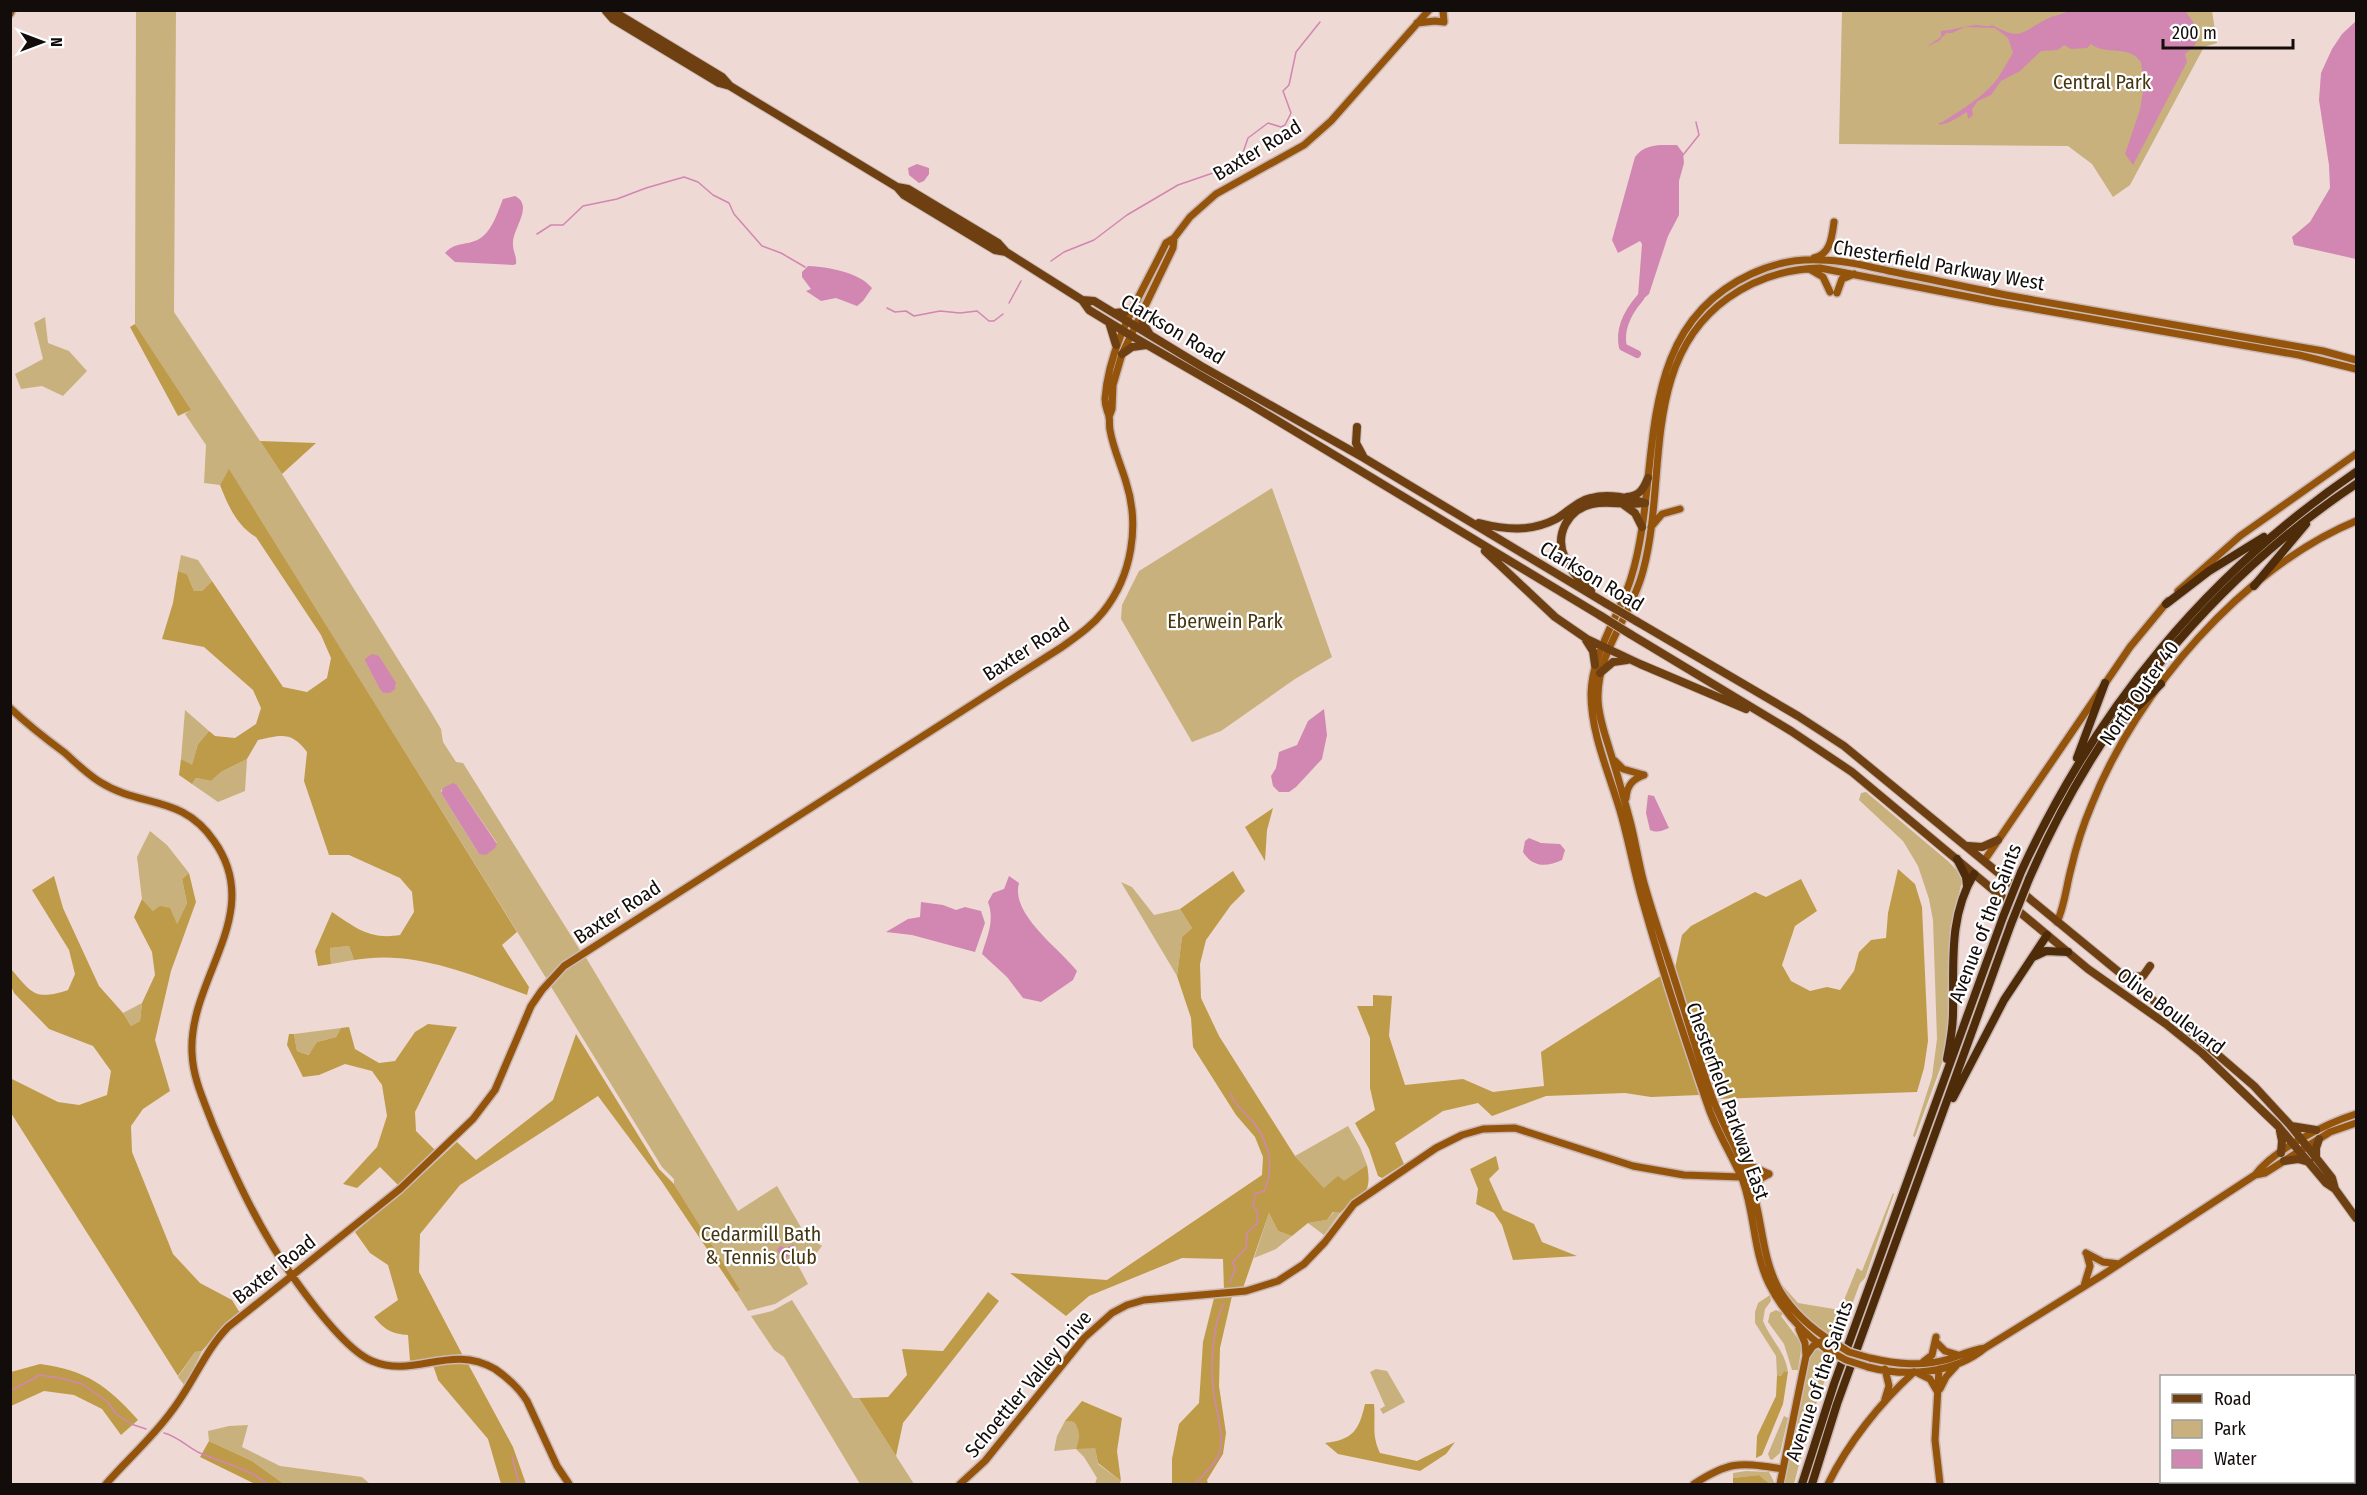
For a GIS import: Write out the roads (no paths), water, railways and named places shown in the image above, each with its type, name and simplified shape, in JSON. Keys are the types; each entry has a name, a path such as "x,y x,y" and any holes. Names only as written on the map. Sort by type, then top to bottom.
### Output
{"highway":[{"name":"Avenue of the Saints","path":"1802,1485 1822,1417 2003,917 2021,872 2073,770 2114,706 2169,637 2218,585 2283,526 2356,472"},
{"name":"Avenue of the Saints","path":"1812,1485 1837,1404 2011,924 2029,879 2066,802 2106,735 2161,661 2203,613 2255,563 2312,516 2356,484"},
{"path":"2254,586 2312,516"},
{"path":"2166,604 2209,571 2283,526"},
{"path":"2073,770 2105,683"},
{"path":"2106,735 2123,722 2161,684"},
{"path":"1957,859 1964,872 1967,886"},
{"path":"1945,1077 1953,1021 1955,928 1967,886 1974,874"},
{"path":"1941,1116 2004,1000 2047,935"},
{"path":"2032,957 2046,951 2068,952"}],"main road":[{"name":"Clarkson Road","path":"606,11 616,13 722,77 730,86 897,187 904,195 995,250 1006,252"},
{"name":"Clarkson Road","path":"897,187 908,189 998,243 1006,252 1082,300 1089,310 1146,345 1248,403 1811,744 1852,772 1974,874"},
{"path":"954,225 967,225"},
{"name":"Clarkson Road","path":"1082,300 1094,301 1364,458 1832,738 1869,765 2057,922"},
{"path":"1114,313 1138,309 1150,335"},
{"path":"1109,322 1116,345"},
{"path":"1122,354 1132,347 1146,345"},
{"path":"1357,427 1356,443 1364,458"},
{"path":"1624,501 1643,489 1648,478"},
{"path":"1470,521 1504,530 1524,529 1556,519 1583,500 1605,495 1624,501 1646,528"},
{"path":"1604,602 1569,567 1561,546 1565,524 1572,514 1584,506 1624,501 1645,503"},
{"path":"1466,534 1555,617 1583,637 1630,660 1775,722"},
{"path":"1583,637 1593,651 1596,665"},
{"path":"1600,673 1613,662 1630,660"},
{"path":"1964,844 1982,847 1998,840"},
{"path":"1974,874 1984,861"},
{"name":"Olive Boulevard","path":"1974,874 2068,952 2190,1043 2235,1083 2332,1178 2335,1189 2356,1218"},
{"path":"2047,935 2057,922"},
{"name":"Olive Boulevard","path":"2057,922 2254,1086 2290,1125 2300,1145"},
{"path":"2125,978 2143,976 2150,966"},
{"path":"2290,1125 2316,1130"},
{"path":"2278,1126 2282,1141 2282,1157 2313,1161 2319,1139"}],"street":[{"name":"Baxter Road","path":"1109,417 1112,409 1113,386 1127,333 1166,243 1174,238 1190,217 1216,194 1304,145 1331,121 1429,10"},
{"path":"1417,23 1444,22 1443,10"},
{"path":"1834,222 1832,241 1827,249 1819,257 1805,264 1823,277 1833,292 1842,279 1855,273"},
{"name":"Chesterfield Parkway West","path":"1646,528 1645,503 1659,395 1671,355 1687,326 1708,303 1734,283 1764,268 1850,263 2010,296 2294,346 2356,360"},
{"name":"Chesterfield Parkway West","path":"1605,648 1631,581 1646,528 1666,396 1677,361 1686,343 1717,306 1747,286 1773,274 1805,264 1995,302 2335,362 2356,369"},
{"name":"Baxter Road","path":"106,1485 160,1425 188,1389 215,1340 241,1315 292,1277 400,1189 473,1119 495,1090 531,1006 564,966 1062,647 1093,624 1104,611 1124,576 1132,541 1131,496 1112,439 1109,417 1105,409 1109,370 1116,345 1127,333"},
{"path":"2293,354 2294,346"},
{"path":"1984,861 2105,683 2140,634 2166,604 2204,566 2240,536 2356,454"},
{"path":"1646,528 1662,514 1680,509"},
{"name":"North Outer 40","path":"2057,922 2063,906 2075,852 2097,790 2119,749 2161,684 2209,628 2254,586 2311,544 2356,520"},
{"name":"Chesterfield Parkway East","path":"1605,648 1596,665 1591,696 1593,720 1623,822 1641,895 1711,1114 1741,1176 1748,1197 1762,1265 1781,1306 1794,1322 1817,1343 1829,1343 1870,1359 1920,1364 1985,1348"},
{"name":"Chesterfield Parkway East","path":"1605,648 1597,700 1601,721 1626,804 1643,880 1711,1094 1754,1195 1766,1256 1780,1291 1797,1314 1846,1360 1886,1371 1915,1372 1940,1369 1973,1358 1985,1348 2255,1175 2265,1173 2282,1157 2300,1145"},
{"path":"10,708 100,782 122,792 172,806 194,819 214,840 225,860 232,886 232,908 225,936 196,1010 192,1030 194,1070 198,1089 231,1166 292,1277 346,1342 371,1361 403,1367 463,1358 483,1363 504,1375 527,1401 557,1466 569,1485"},
{"path":"1612,756 1623,769 1644,775 1629,785 1626,804"},
{"path":"2300,1145 2316,1130 2356,1114"},
{"path":"2300,1145 2356,1123"},
{"name":"Schoettler Valley Drive","path":"960,1485 985,1461 1084,1338 1112,1313 1144,1300 1246,1291 1278,1281 1304,1264 1325,1242 1354,1204 1454,1138 1483,1129 1515,1128 1633,1166 1674,1174 1741,1176"},
{"path":"1722,1177 1731,1167 1730,1155"},
{"path":"1739,1160 1749,1167 1769,1174 1760,1179 1754,1195"},
{"path":"2084,1286 2090,1270 2086,1254 2103,1262 2119,1264"},
{"path":"1794,1322 1802,1333 1806,1356"},
{"path":"1920,1364 1932,1355 1936,1340 1945,1351 1958,1355"},
{"path":"1780,1485 1806,1356 1808,1350 1817,1343"},
{"path":"1878,1360 1886,1371 1889,1386 1883,1403"},
{"path":"1938,1394 1946,1377 1960,1363"},
{"path":"1940,1369 1935,1448 1940,1485"},
{"path":"1828,1485 1845,1455 1883,1403 1915,1372 1930,1379 1938,1394"},
{"path":"1694,1485 1716,1470 1729,1466 1748,1464 1783,1469"}],"water":[{"path":"2070,10 2185,11 2200,31 2195,45 2185,54 2187,62 2133,165 2125,154 2140,110 2144,85 2141,62 2130,53 2103,49 2091,44 2087,48 2071,49 2064,45 2058,50 2041,51 2020,71 2001,81 1991,95 1978,101 1972,109 1973,115 1968,119 1967,112 1950,122 1939,125 1989,89 2013,53 2008,38 1995,28 1966,27 1992,25 2009,33 2025,31"},
{"path":"2356,21 2356,259 2294,245 2292,237 2310,222 2330,188 2329,165 2319,100 2321,73 2342,34"},
{"path":"1965,27 1946,33 1939,41 1926,47 1941,37 1941,31"},
{"path":"1677,145 1683,153 1684,163 1679,181 1679,215 1668,236 1649,294 1642,300 1638,296 1642,244 1640,241 1618,253 1612,240 1635,157 1648,147"},
{"path":"917,164 929,168 929,174 924,181 919,183 909,175 908,168"},
{"path":"515,196 521,200 523,206 521,219 513,239 516,264 455,262 445,253 457,245 475,241 484,236 494,221 503,199"},
{"path":"808,266 834,269 851,274 872,288 857,306 836,298 821,301 806,291 811,289 802,277 802,272"},
{"path":"372,654 379,656 396,683 395,689 390,693 383,693 366,663 365,659"},
{"path":"1324,709 1327,735 1322,759 1296,787 1289,792 1279,792 1273,786 1271,776 1276,768 1279,752 1297,745 1308,721"},
{"path":"453,783 457,785 497,844 486,855 479,854 441,793 443,788"},
{"path":"1648,795 1654,796 1669,828 1660,831 1650,830 1646,813"},
{"path":"1529,838 1541,843 1560,844 1565,850 1562,860 1546,865 1531,861 1523,852 1525,841"},
{"path":"1009,876 1019,883 1018,895 1029,918 1077,971 1073,980 1041,1002 1023,998 1007,977 982,954 991,916 988,902 993,893 1004,889"},
{"path":"921,902 943,905 956,910 965,907 981,911 985,923 975,952 912,935 886,932 908,919 920,917"},
{"path":"793,1244 798,1252 783,1259 777,1250 780,1246 787,1248"}],"waterway":[{"path":"1051,261 1064,252 1094,240 1127,215 1178,185 1239,164 1248,138 1268,123 1281,127 1285,125 1291,113 1283,91 1289,85 1296,52 1320,22"},
{"path":"1683,155 1699,135 1696,122"},
{"path":"537,234 551,225 563,225 583,206 617,199 684,177 698,182 713,195 729,203 734,214 762,246 781,253 805,267"},
{"path":"1009,303 1021,281"},
{"path":"1637,354 1623,347 1622,334 1628,315 1640,298"},
{"path":"887,308 895,312 906,311 914,316 940,311 960,313 977,311 989,321 994,321 1003,314"},
{"path":"1230,1093 1259,1131 1267,1147 1270,1165 1264,1191 1255,1194 1253,1206 1258,1212 1257,1224 1247,1233 1246,1248 1233,1262 1235,1269 1230,1283"},
{"path":"1195,1484 1215,1462 1221,1446 1212,1361 1217,1323 1224,1303"},
{"path":"10,1391 40,1375 82,1384 108,1402 116,1414 131,1424 146,1429"},
{"path":"164,1433 200,1453 235,1466 268,1484"},
{"path":"512,1456 519,1484"}],"park label":[{"name":"Central Park","path":"2102,82"},
{"name":"Eberwein Park","path":"1225,621"},
{"name":"Cedarmill Bath & Tennis Club","path":"761,1246"}]}
